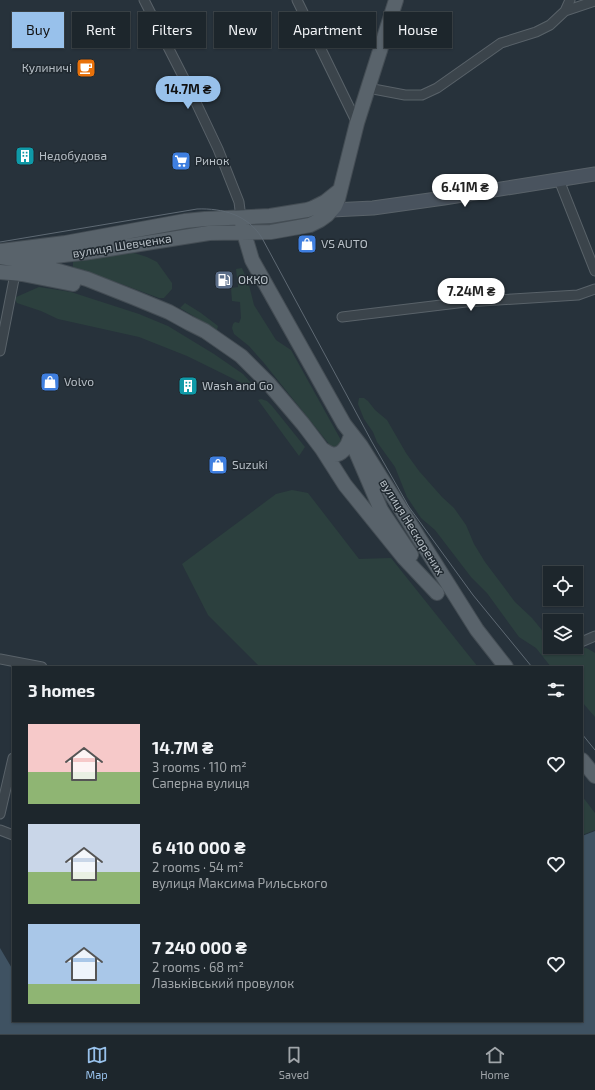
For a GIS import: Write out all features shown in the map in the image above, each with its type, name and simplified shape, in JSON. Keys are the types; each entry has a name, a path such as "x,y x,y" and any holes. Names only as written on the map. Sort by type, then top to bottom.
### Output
{"main road":[{"path":"332,210 338,199 357,123 396,0"},
{"path":"318,206 332,210 373,208 595,174"},
{"name":"вулиця Шевченка","path":"0,251 65,243 185,221 281,215 307,210 318,206 340,190"},
{"name":"вулиця Шевченка","path":"0,260 17,267 75,254 209,233 271,232 310,225 320,220 332,210"},
{"name":"вулиця Нескорених","path":"241,218 252,260 348,432 381,510"},
{"path":"17,267 21,256 26,253 65,243"},
{"path":"71,274 68,271 68,262 75,254"},
{"path":"0,257 17,267 58,280 135,298"},
{"path":"0,272 17,267 71,274 87,279 169,312 219,341 240,356 269,384 322,449 381,510 442,589"},
{"name":"вулиця Нескорених","path":"348,432 361,446 399,508 421,540 442,589 505,666"},
{"path":"322,449 330,454 340,453 349,443 348,432"},
{"path":"322,449 345,485 404,558 442,589"},
{"path":"583,761 595,776"}],"street":[{"path":"144,0 218,149 239,202 241,218"},
{"path":"297,0 357,123"},
{"path":"368,88 405,95 422,95 437,88 501,44 536,32 550,25 565,11 570,0"},
{"path":"565,11 595,1"},
{"path":"559,180 595,271"},
{"path":"0,351 17,267"},
{"path":"342,317 466,302 578,295 595,289"},
{"path":"583,640 595,636"},
{"path":"0,659 37,666"},
{"path":"0,814 12,762"},
{"path":"0,830 12,835"}],"green space":[{"path":"131,252 157,262 172,283 172,289 164,298 159,298 116,282 73,269 73,261"},
{"path":"242,268 249,285 254,305 276,340 291,350 343,446 333,449 264,363 249,346 234,334 232,328 233,324 235,322 239,323 241,318 240,302 232,301 231,288 238,287 236,269"},
{"path":"39,287 71,292 139,314 168,326 214,354 243,374 253,385 250,387 187,356 139,337 58,319 41,311 17,303 14,298"},
{"path":"185,303 218,326 217,330 180,308"},
{"path":"359,398 364,398 368,401 375,410 387,420 406,453 419,471 454,508 466,525 474,544 485,562 515,602 532,618 543,631 543,654 583,654 583,648 589,649 595,653 595,717 583,703 583,666 550,666 536,648 519,637 487,593 471,577 435,530 421,518 407,497 395,467 377,442 373,432 364,419 358,404"},
{"path":"261,399 267,401 272,406 305,447 299,456 258,400"},
{"path":"292,490 308,493 359,559 391,558 477,666 259,666 208,615 182,564 276,494"},
{"path":"583,797 595,813 595,830 583,835"}],"water":[{"path":"595,831 595,1034 0,1034 0,948 12,968 12,1022 583,1022 583,836"}],"tram line":[{"path":"0,242 197,209 216,210 234,214 250,224 262,238 372,442 409,507 473,595 531,666"},
{"path":"583,735 595,750"}],"place":[{"name":"Кулиничі","path":"86,68"},
{"name":"Недобудова","path":"25,156"},
{"name":"Ринок","path":"181,161"},
{"name":"VS AUTO","path":"307,244"},
{"name":"ОККО","path":"224,280"},
{"name":"Volvo","path":"50,382"},
{"name":"Wash and Go","path":"188,386"},
{"name":"Suzuki","path":"218,465"}]}
